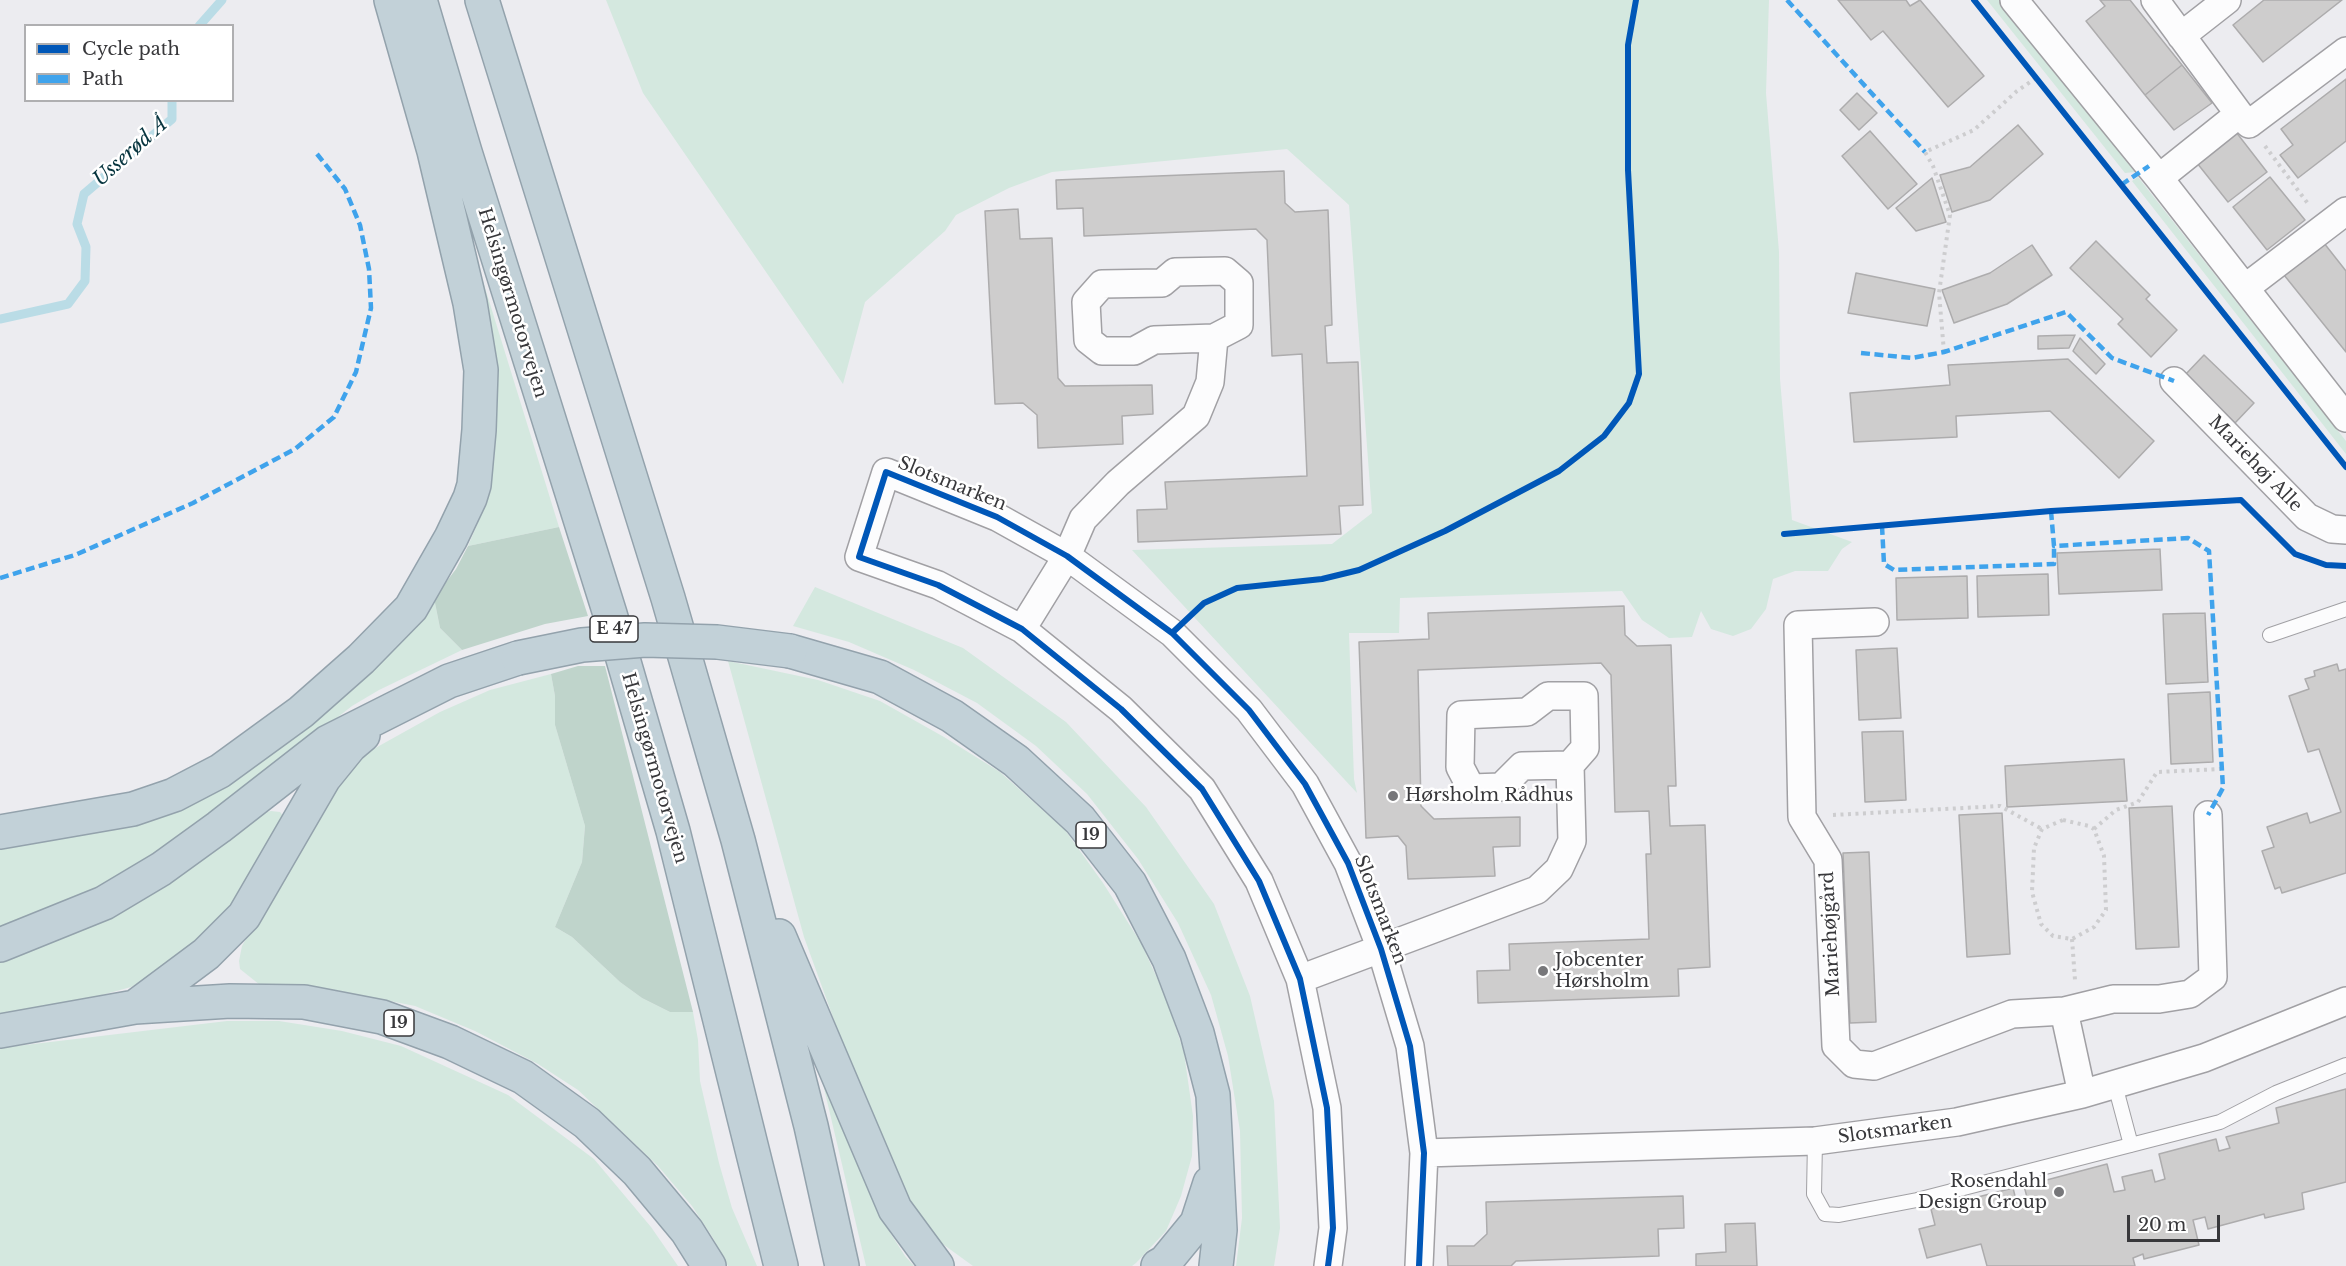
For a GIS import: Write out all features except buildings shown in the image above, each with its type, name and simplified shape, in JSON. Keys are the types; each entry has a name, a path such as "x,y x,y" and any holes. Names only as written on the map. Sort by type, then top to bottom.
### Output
{"highway":[{"path":"0,831 133,809 174,795 220,771 301,712 362,659 411,608 451,538 470,498 474,485 479,430 481,370 470,303 434,151 391,0"},
{"name":"Helsingørmotorvejen","path":"420,0 465,152 606,603 673,831 781,1266"},
{"path":"482,0 668,598 738,840 811,1126 842,1266"},
{"name":"19","path":"0,945 104,903 161,869 328,742 448,681 518,658 582,645 645,640 717,642 790,651 880,677 952,716 1016,761 1080,820 1130,885 1169,959 1197,1033 1213,1095 1220,1230 1216,1266"},
{"path":"135,1007 206,954 244,916 324,778 351,746 393,708"},
{"path":"738,840 895,1209 937,1266"},
{"name":"19","path":"0,1030 135,1007 230,1001 304,1002 382,1017 450,1042 523,1077 587,1123 637,1171 687,1231 709,1266"},
{"path":"1158,1266 1165,1262 1197,1223 1216,1164"}],"street":[{"path":"2014,0 2159,178 2346,418"},
{"path":"2155,0 2244,119"},
{"path":"2181,36 2228,0"},
{"path":"2159,178 2346,51"},
{"path":"2245,288 2336,219"},
{"path":"1225,271 1239,283 1239,325 1214,338 1154,340 1134,351 1102,351 1088,340 1086,302 1102,285 1162,284 1175,272 1225,271"},
{"path":"1022,629 1067,556 1083,519 1118,483 1196,416 1210,382 1214,338"},
{"name":"Mariehøj Alle","path":"2174,381 2307,517 2332,530 2346,530"},
{"name":"Slotsmarken","path":"1328,1266 1333,1228 1327,1108 1300,979 1259,881 1202,789 1120,708 1022,629 938,585 859,557 886,472 997,517 1067,556 1172,633 1249,710 1310,794 1348,863 1382,949 1410,1046 1424,1153 1419,1266"},
{"name":"Mariehøjgård","path":"1875,622 1798,625 1802,817 1828,860 1836,1046 1854,1064 1874,1066 2012,1014 2070,1009 2113,999 2159,999 2190,994 2213,977 2208,814"},
{"path":"1548,696 1584,696 1585,748 1570,765 1522,766 1501,787 1471,788 1460,767 1461,715 1527,712 1548,696"},
{"name":"Slotsmarken","path":"1300,979 1537,890 1559,869 1572,841 1570,765"},
{"name":"Slotsmarken","path":"1424,1153 1815,1141 1957,1122 2082,1094 2204,1058 2346,1001"},
{"path":"2070,1009 2082,1094"}],"lane":[{"path":"2270,635 2346,609"},
{"path":"1815,1141 1814,1194 1825,1214 1839,1215 1917,1200 2220,1122 2276,1093 2346,1065"},
{"path":"2115,1085 2131,1145"}],"path":[{"path":"2029,69 2043,87"},
{"path":"1944,352 1939,293 1950,215 1933,166 1925,152 1974,130 2017,90 2036,78"},
{"path":"2244,119 2336,219"},
{"path":"2094,830 2116,810 2138,802 2157,772 2222,769"},
{"path":"1802,817 2000,806 2042,829"},
{"path":"2063,820 2089,826 2094,830 2104,856 2106,910 2094,927 2073,939 2053,936 2041,924 2032,892 2034,849 2042,829 2063,820"},
{"path":"2070,1009 2073,939"}],"green space":[{"path":"606,0 1769,0 1766,93 1779,252 1780,379 1792,520 1852,542 1842,549 1828,571 1795,571 1773,579 1766,609 1751,629 1733,636 1711,629 1701,611 1692,637 1669,638 1642,620 1622,591 1400,598 1399,633 1349,633 1354,779 1357,793 1132,550 1332,544 1372,513 1349,205 1287,149 1052,172 1009,188 956,215 945,231 865,302 843,384 643,93"},
{"path":"1987,0 1999,0 2135,172 2125,173"},
{"path":"2138,177 2346,441 2346,454 2132,181"},
{"path":"478,265 559,527 468,546 485,506 494,463 497,420 494,375"},
{"path":"559,527 588,616 545,624 462,650 440,628 434,598 456,569 468,546"},
{"path":"815,587 963,648 1066,722 1146,807 1214,904 1250,996 1274,1101 1280,1228 1274,1266 1236,1266 1242,1218 1240,1131 1228,1056 1211,995 1178,923 1138,859 1087,794 1036,746 977,703 914,670 849,642 793,626"},
{"path":"434,598 440,628 462,650 379,690 352,706 195,829 104,886 0,929 0,846 167,814"},
{"path":"728,661 818,680 880,701 944,737 1000,772 1065,830 1103,883 1141,943 1167,1000 1184,1053 1193,1116 1192,1156 1181,1196 1166,1231 1132,1266 973,1266 940,1242 913,1207 868,1114 804,937"},
{"path":"578,666 605,666 693,1012 670,1012 642,998 620,982 572,937 555,927 582,862 585,826 555,725 555,696 551,674"},
{"path":"551,674 555,696 555,725 585,826 582,862 555,927 572,937 620,982 642,998 670,1012 693,1012 698,1040 700,1081 719,1163 732,1208 757,1266 728,1266 692,1206 658,1166 578,1090 538,1064 475,1031 415,1006 319,987 260,985 240,969 242,946 321,805 370,751 440,712 490,690"},
{"path":"271,811 280,812 285,818 221,922 160,970 131,987 80,1001 0,1018 0,958 255,815"},
{"path":"227,1021 279,1021 342,1031 401,1046 508,1095 594,1159 651,1227 678,1266 0,1266 0,1048"},
{"path":"825,1082 873,1201 891,1234 914,1266 866,1266 823,1084"}],"waterway":[{"name":"Usserød Å","path":"201,24 222,0"},
{"name":"Usserød Å","path":"0,319 68,304 85,281 86,247 77,224 84,194 172,119 172,102"}],"marked path":[{"path":"1787,0 1925,152"},
{"path":"0,578 75,555 193,503 295,449 334,417 356,372 371,308 369,269 360,225 345,189 317,154"},
{"path":"2121,185 2149,166"},
{"path":"1861,353 1912,358 1944,352 2066,312 2112,358 2174,381"},
{"path":"2051,511 2054,546 2188,538 2209,551 2223,788 2208,815"},
{"path":"1882,526 1884,564 1894,570 2054,564 2054,546"}],"cycle path":[{"path":"1172,633 1204,603 1237,588 1322,579 1359,570 1445,531 1559,471 1604,436 1629,403 1639,374 1628,170 1628,45 1636,0"},
{"path":"1974,0 2346,467"},
{"path":"1328,1266 1333,1228 1327,1108 1300,979 1259,881 1202,789 1121,709 1022,629 938,585 859,557 886,472 997,517 1067,556 1172,633 1249,710 1305,784 1348,863 1381,949 1410,1046 1424,1153 1419,1266"},
{"path":"1784,534 2051,511 2241,500 2295,554 2326,565 2346,566"}],"place":[{"name":"Hørsholm Rådhus","path":"1393,796"},
{"name":"Jobcenter Hørsholm","path":"1543,971"},
{"name":"Rosendahl Design Group","path":"2059,1192"}]}
